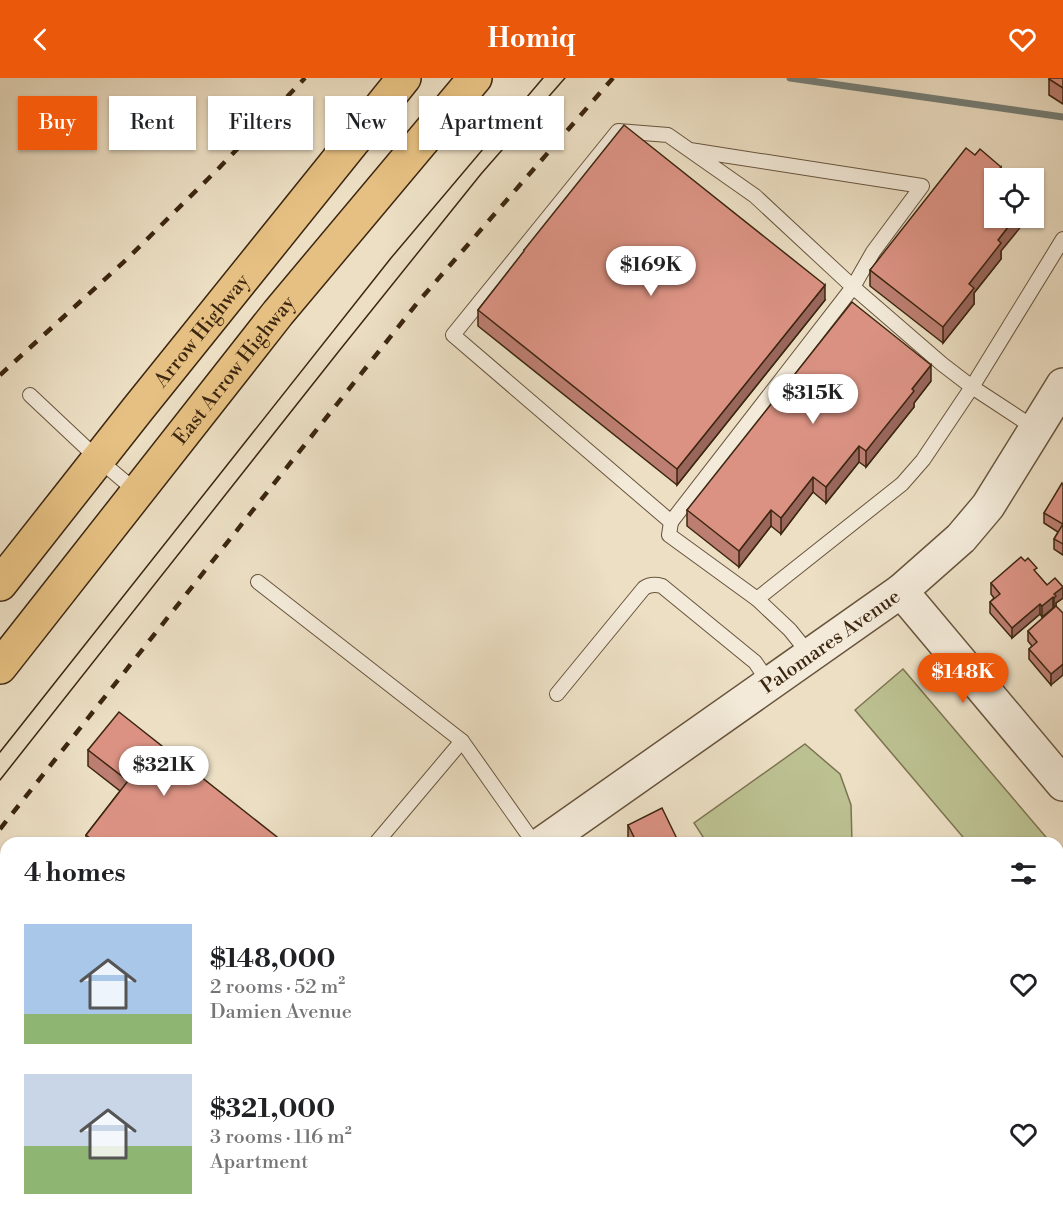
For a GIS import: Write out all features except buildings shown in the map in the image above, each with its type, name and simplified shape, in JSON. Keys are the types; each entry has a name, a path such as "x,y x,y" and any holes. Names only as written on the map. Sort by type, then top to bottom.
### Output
{"main road":[{"name":"Arrow Highway","path":"0,584 404,78"},
{"name":"East Arrow Highway","path":"0,667 278,313 475,78"}],"street":[{"name":"Palomares Avenue","path":"552,837 901,591 962,538 988,506 1063,385"},
{"path":"901,591 1063,784"}],"lane":[{"path":"671,522 453,335 618,131 668,135 755,196 853,287 942,364 972,387 1036,429"},
{"path":"690,150 922,186 873,252 853,287 671,522 669,535 757,599 790,630 810,654"},
{"path":"757,599 902,484 923,460 972,387 1063,239"},
{"path":"30,395 137,492"},
{"path":"258,582 462,741 530,837"},
{"path":"556,694 644,588 649,585 662,586 755,662 770,684"},
{"path":"381,837 462,741"}],"green space":[{"path":"903,669 1046,837 963,837 855,710"},
{"path":"805,744 840,774 851,805 852,837 703,837 694,823"}],"waterway":[{"path":"790,78 1063,117"}],"tram line":[{"path":"0,752 391,258 543,78"},
{"path":"0,780 481,174 565,78"}],"railway":[{"path":"0,375 128,258 305,78"},
{"path":"0,829 418,302 613,78"}]}
